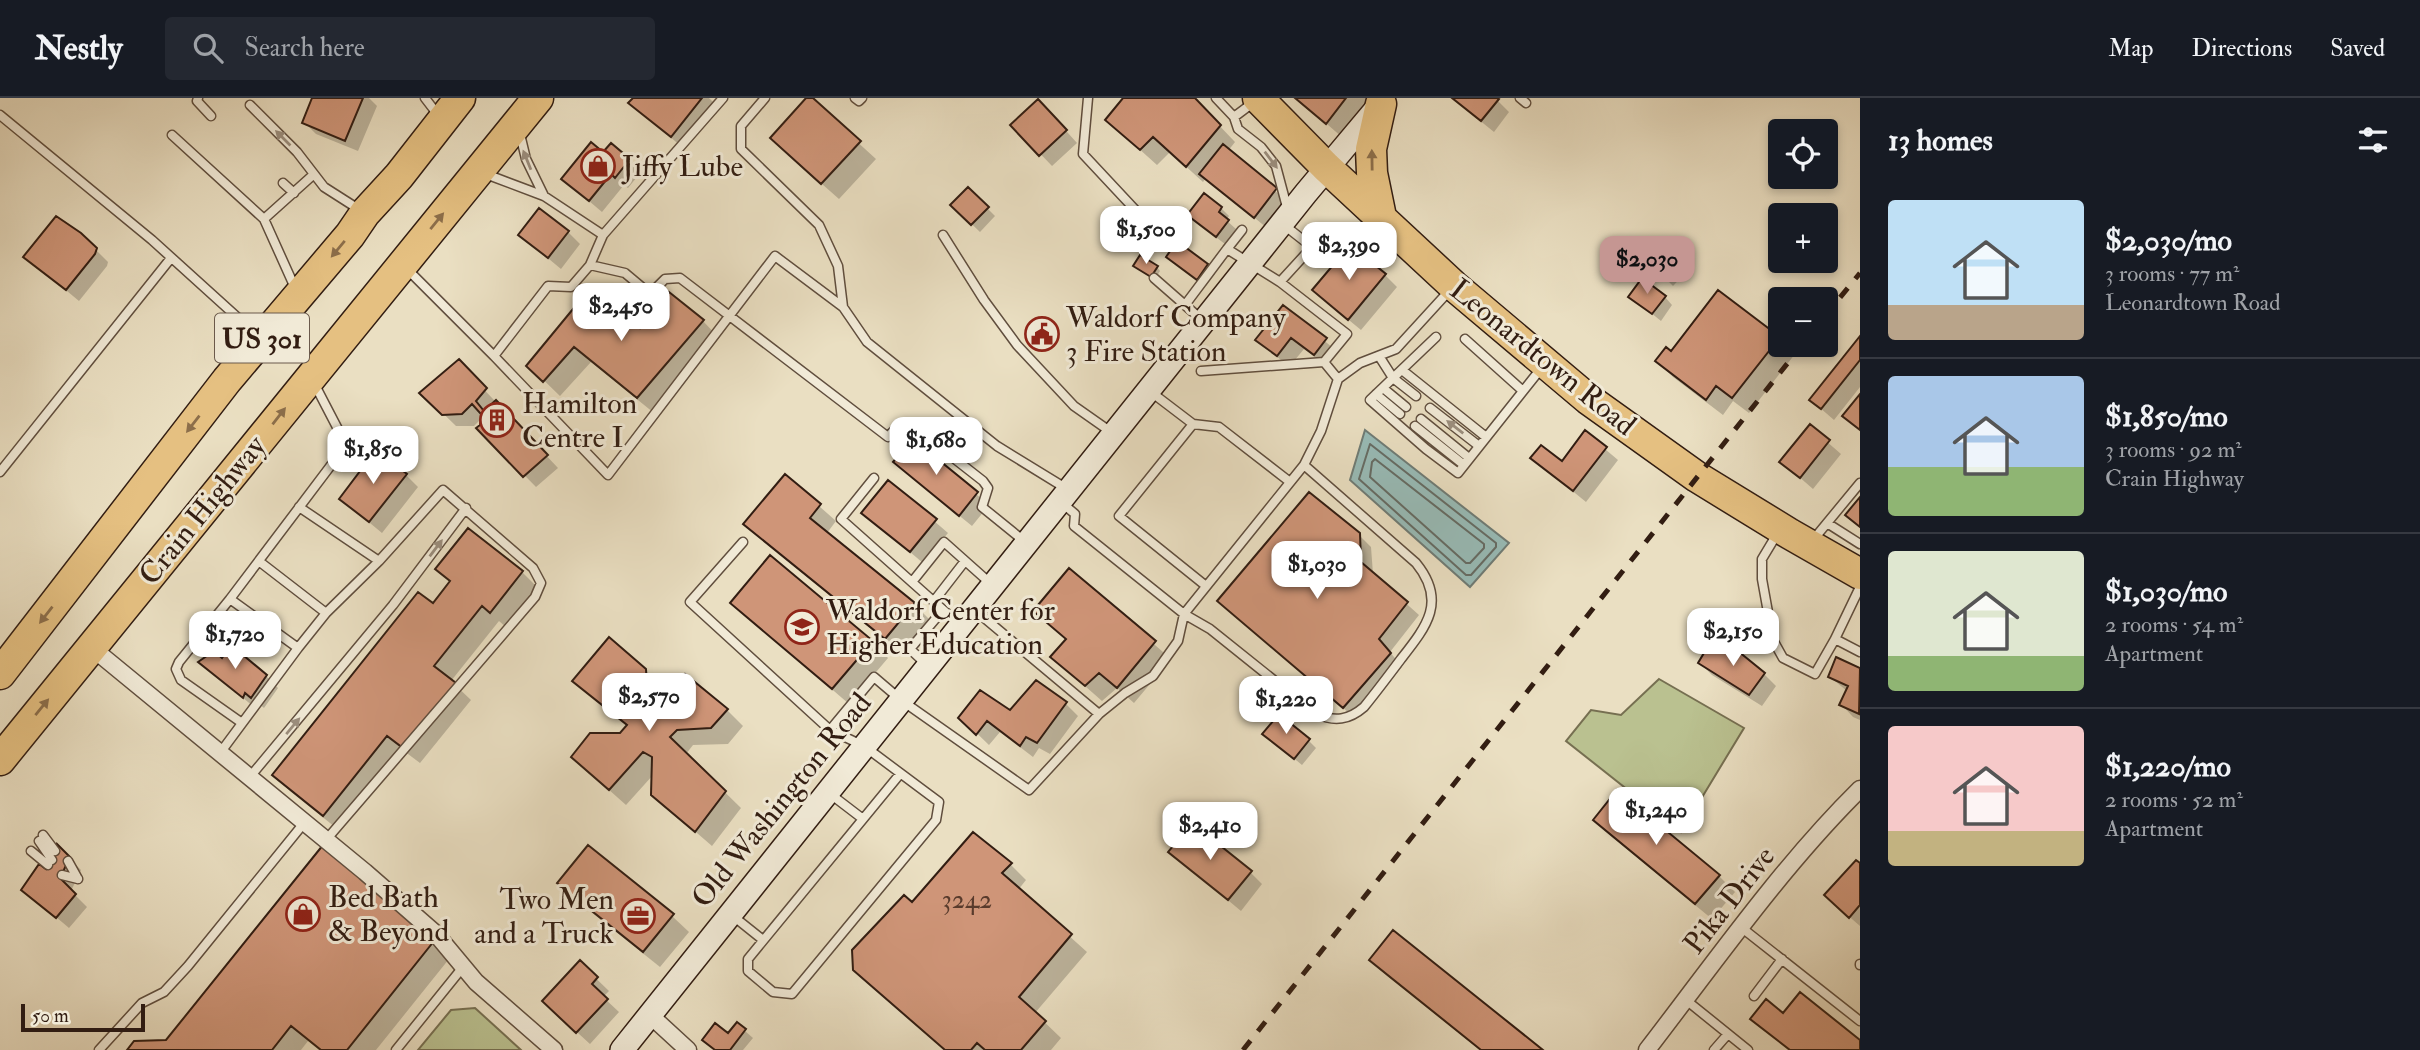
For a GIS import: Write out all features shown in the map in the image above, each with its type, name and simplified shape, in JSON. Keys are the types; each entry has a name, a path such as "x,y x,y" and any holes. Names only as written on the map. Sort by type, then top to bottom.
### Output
{"highway":[{"name":"Crain Highway","path":"0,760 538,98"},
{"name":"Leonardtown Road","path":"1258,98 1326,167 1454,286 1588,399 1697,477 1780,528 1818,534 1860,574"},
{"path":"1381,216 1372,173 1371,149 1383,101"},
{"name":"Crain Highway","path":"0,674 227,380 350,235 365,213 399,176 443,105"}],"main road":[{"name":"Old Washington Road","path":"622,1050 1326,167 1383,101"}],"street":[{"path":"91,647 436,934 475,982 554,1050"},
{"name":"Pika Drive","path":"1647,1050 1835,814 1860,789"},
{"path":"649,1015 688,1050"}],"lane":[{"path":"198,98 197,101 211,116"},
{"path":"494,356 548,286 571,287 590,265 603,235 723,98"},
{"path":"855,98 859,101 862,98"},
{"path":"1088,98 1083,154 1140,215"},
{"path":"1216,98 1234,117 1238,129 1261,147 1276,166 1286,218 1312,247 1280,282"},
{"path":"1234,117 1258,98"},
{"path":"761,100 741,126 741,149 819,225 838,266 843,307"},
{"path":"250,104 297,152 324,187 365,213"},
{"path":"0,115 171,258 262,339"},
{"path":"518,123 526,159 544,196"},
{"path":"172,135 264,219 298,296"},
{"path":"264,219 313,176"},
{"path":"472,178 491,176 544,196 603,235"},
{"path":"283,183 293,193"},
{"path":"1185,305 1242,230"},
{"path":"943,235 984,300 1017,345 1074,405 1114,434"},
{"path":"1201,372 1324,362 1347,334 1280,282 1227,249"},
{"path":"402,264 608,475 775,256 843,307 867,342 1064,496 1076,514 1074,526 1316,714 1327,719 1340,719 1354,716 1364,707 1426,627 1432,608 1432,593 1426,575 1416,563 1304,465"},
{"path":"0,472 171,258"},
{"path":"590,265 625,273 650,294 664,279 680,278 888,437 902,425 914,428 983,481 989,488 982,507 1026,543"},
{"path":"1154,278 1203,321"},
{"path":"830,730 874,677 901,700 1029,790 1098,713 1153,676 1178,641 1184,614 1304,465 1321,431 1338,379 1360,363 1396,349 1454,286"},
{"path":"1436,337 1370,400 1458,473 1545,364"},
{"path":"1465,339 1523,391"},
{"path":"1379,356 1393,378 1416,396"},
{"path":"1324,362 1338,379"},
{"path":"1402,370 1486,437"},
{"path":"242,723 181,680 176,669 260,562 341,452 341,435 311,376"},
{"path":"1148,390 1193,424 1219,428 1290,481"},
{"path":"1379,391 1403,411"},
{"path":"1430,408 1479,446"},
{"path":"1418,423 1467,462"},
{"path":"1193,424 1119,516 1206,586"},
{"path":"874,478 841,519 943,610 967,617 1098,713"},
{"path":"1860,483 1818,534 1860,544"},
{"path":"220,753 326,613 379,561 443,489 533,568 541,583 527,607 326,840"},
{"path":"299,507 379,561"},
{"path":"249,778 393,605 466,508"},
{"path":"1780,528 1762,559 1762,579 1773,640 1783,658 1815,674 1860,587"},
{"path":"743,542 690,602 830,730 864,747 939,802 936,820 792,994 773,992 748,971 748,959 900,774"},
{"path":"912,582 944,542 993,585"},
{"path":"934,601 965,561"},
{"path":"260,562 326,613"},
{"path":"230,599 298,648"},
{"path":"929,666 910,649 943,610"},
{"path":"1835,639 1860,652"},
{"path":"828,792 863,818"},
{"path":"99,1050 142,1003 163,992 209,942 304,823"},
{"path":"31,851 52,859 41,838"},
{"path":"65,868 78,879 65,868"},
{"path":"730,914 763,940"},
{"path":"1742,928 1860,1021"},
{"path":"1754,996 1782,959"},
{"path":"396,1050 463,967"},
{"path":"1686,1000 1748,1050"},
{"path":"1714,1050 1728,1034"}],"green space":[{"path":"1659,679 1744,728 1681,832 1566,741 1591,710 1621,715"},
{"path":"475,1008 521,1050 418,1050 451,1010"}],"water":[{"path":"1365,430 1509,543 1470,587 1350,480"}],"building":[{"path":"312,98 363,98 345,141 302,123"},
{"path":"633,98 702,98 671,137 628,103"},
{"path":"806,98 813,98 861,141 821,184 770,138"},
{"path":"1123,98 1195,98 1221,125 1186,167 1153,137 1140,150 1105,120"},
{"path":"1295,98 1346,98 1326,124"},
{"path":"1452,98 1497,98 1499,99 1481,121"},
{"path":"1038,99 1067,130 1039,156 1010,125"},
{"name":"Jiffy Lube","path":"591,142 603,152 611,143 630,159 615,178 611,174 589,201 561,179"},
{"path":"1223,144 1277,188 1254,218 1199,174"},
{"path":"968,187 989,207 971,225 950,205"},
{"path":"1204,193 1222,207 1219,212 1229,220 1216,237 1187,215"},
{"path":"539,208 569,231 548,258 518,235"},
{"path":"56,216 97,248 66,290 23,257"},
{"path":"1177,241 1208,264 1197,280 1166,257"},
{"path":"1350,245 1386,274 1348,320 1312,290"},
{"path":"1668,249 1681,261 1664,279 1651,268"},
{"path":"1140,255 1158,266 1151,277 1133,266"},
{"path":"1642,278 1666,296 1652,314 1628,297"},
{"path":"1718,290 1768,328 1768,352 1732,398 1716,386 1706,400 1655,361 1666,347 1671,351"},
{"path":"669,292 704,320 637,398 574,347 543,382 526,366 573,309 592,325 609,304 640,328"},
{"path":"1283,305 1327,338 1314,355 1291,338 1277,356 1255,340"},
{"path":"1860,336 1860,360 1821,409 1809,400"},
{"name":"Hamilton Centre I","path":"459,359 487,388 476,401 484,411 496,400 548,455 523,477 476,428 480,425 481,414 472,404 462,414 442,415 419,393"},
{"path":"1860,394 1860,430 1842,416"},
{"path":"1810,424 1830,440 1800,478 1779,462"},
{"path":"1585,430 1607,447 1573,491 1530,458 1541,445 1562,461"},
{"path":"913,439 978,492 959,516 893,462"},
{"path":"376,450 407,474 369,522 339,499"},
{"path":"785,474 821,504 810,518 915,603 885,639 743,524"},
{"path":"888,480 937,519 910,552 861,513"},
{"path":"1309,492 1360,533 1361,562 1408,602 1379,639 1391,653 1343,708 1217,601"},
{"path":"1860,497 1860,527 1845,515"},
{"path":"468,528 523,571 490,613 482,606 434,666 456,683 403,748 387,736 323,816 272,775 418,592 433,603 450,581 435,569"},
{"path":"770,555 873,641 832,689 730,603"},
{"path":"1069,568 1156,641 1117,688 1099,673 1085,686 1050,657 1066,639 1033,611"},
{"path":"609,637 646,669 648,706 655,711 685,674 728,709 711,728 677,730 670,737 726,791 695,832 651,795 652,757 643,752 609,790 571,757 590,733 620,733 627,725 572,681"},
{"path":"231,645 267,675 251,698 245,693 243,698 198,662 214,651 222,658"},
{"path":"1733,647 1765,673 1749,695 1698,663 1704,653"},
{"path":"1836,657 1860,668 1859,714 1839,705 1848,686 1828,677"},
{"path":"1036,680 1067,702 1037,743 1026,737 1020,746 987,721 976,735 958,718 980,690 1010,710"},
{"path":"1279,714 1310,739 1294,759 1262,734"},
{"path":"1617,790 1720,875 1695,904 1593,820"},
{"path":"1192,823 1252,871 1228,900 1168,852"},
{"path":"973,832 1012,863 1002,873 1072,934 1019,997 1046,1021 1021,1050 985,1050 977,1043 971,1050 945,1050 853,970 852,950 904,895 912,902"},
{"path":"57,844 70,857 60,878 76,894 56,918 21,890 39,864 46,869 54,857"},
{"path":"323,845 438,936 347,1050 321,1050 291,1026 272,1050 127,1050 134,1041 166,1040"},
{"path":"588,845 674,914 643,952 557,883"},
{"path":"1856,860 1860,863 1860,905 1849,918 1824,895"},
{"path":"1393,930 1543,1050 1481,1050 1369,960"},
{"path":"580,960 598,977 592,984 608,999 576,1033 542,1001"},
{"path":"1800,992 1860,1040 1860,1050 1790,1050 1750,1019 1766,999 1783,1013"},
{"path":"737,1022 746,1029 730,1050 715,1050 702,1040 715,1023 728,1033"}],"railway":[{"path":"1838,300 1860,273"},
{"path":"1243,1050 1792,357"}],"place":[{"name":"Jiffy Lube","path":"598,166"},
{"name":"Waldorf Company 3 Fire Station","path":"1042,334"},
{"name":"Hamilton Centre I","path":"497,420"},
{"name":"Waldorf Center for Higher Education","path":"802,627"},
{"name":"Bed Bath & Beyond","path":"303,914"},
{"name":"Two Men and a Truck","path":"638,916"}]}
